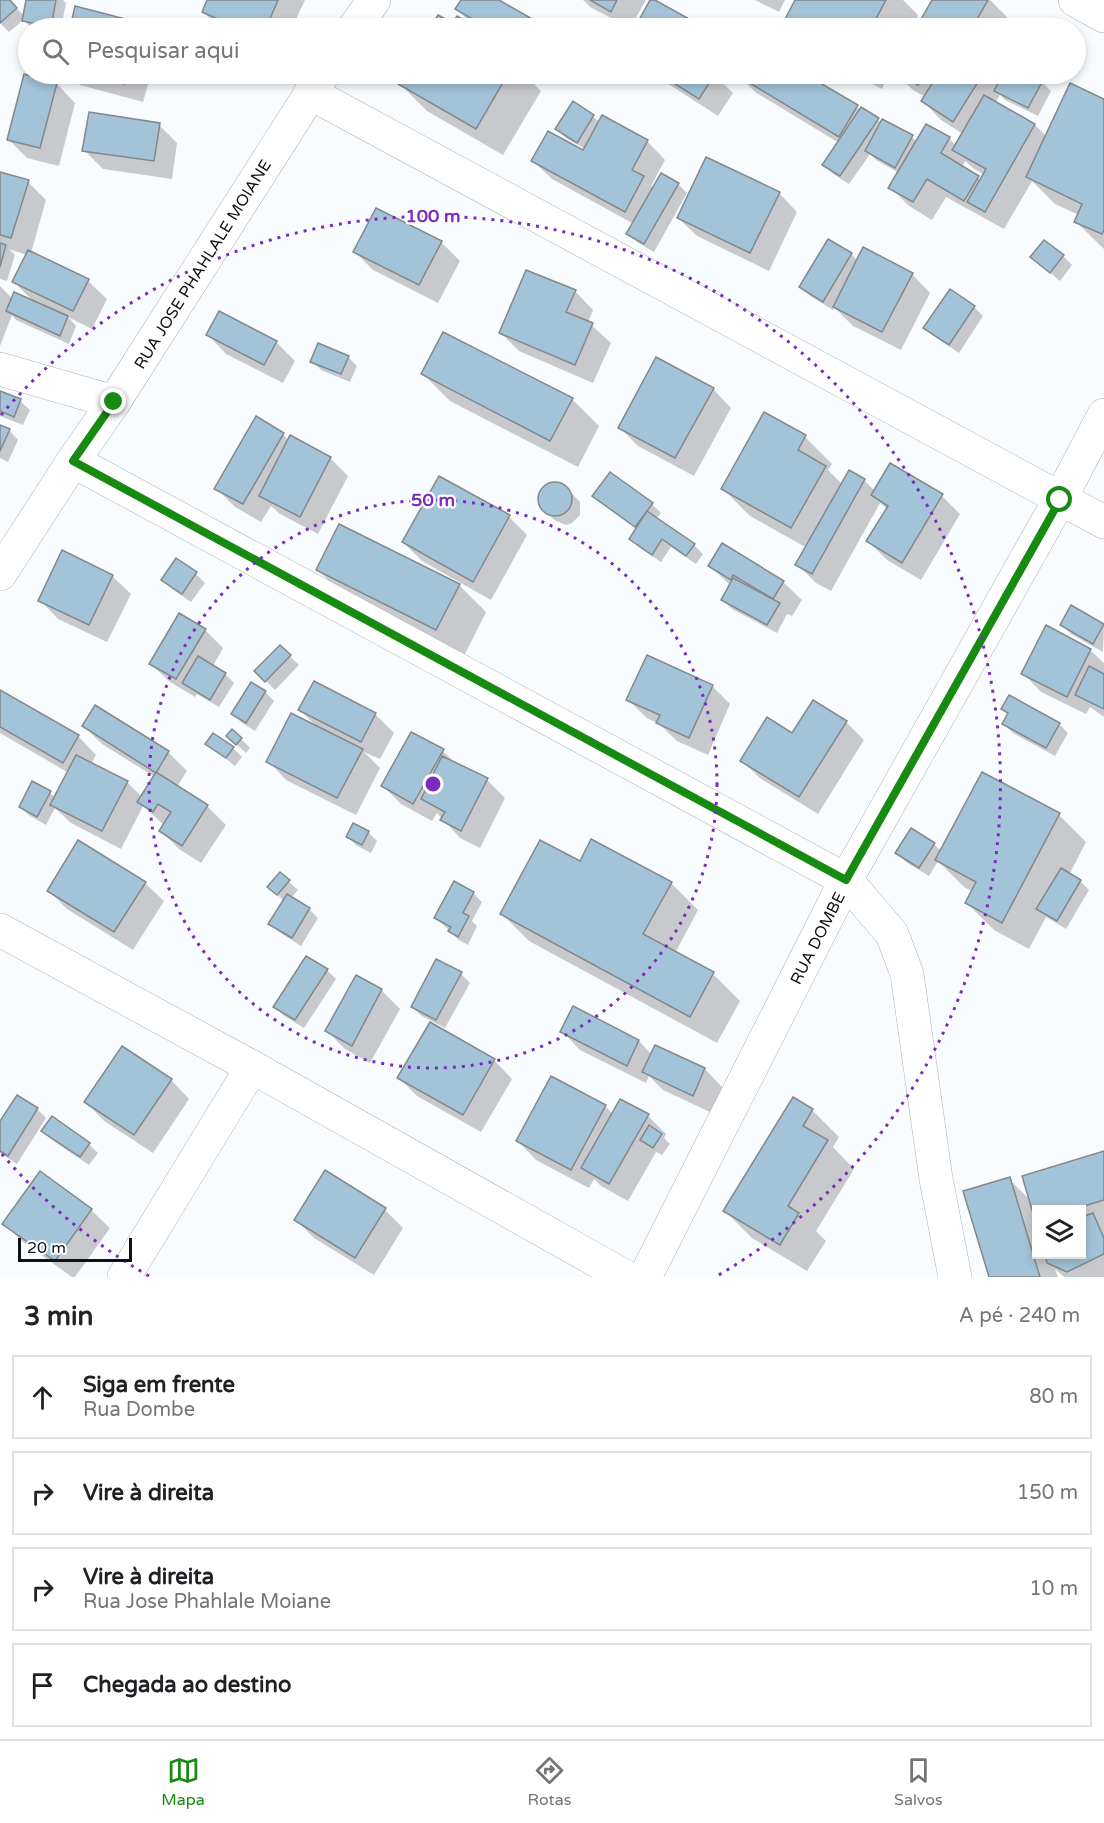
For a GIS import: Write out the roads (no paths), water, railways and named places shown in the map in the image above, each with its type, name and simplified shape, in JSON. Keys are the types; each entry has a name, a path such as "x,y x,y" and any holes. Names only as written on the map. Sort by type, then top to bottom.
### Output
{"street":[{"path":"361,18 374,0"},
{"path":"1075,0 1104,16"},
{"name":"RUA JOSE PHAHLALE MOIANE","path":"0,574 114,402 315,84"},
{"path":"318,84 1060,500 1104,522"},
{"path":"0,369 114,402"},
{"name":"RUA DOMBE","path":"645,1277 846,880 1060,500 1104,415"},
{"path":"73,461 846,880 892,934 907,974 936,1179 955,1277"},
{"path":"0,930 252,1067 626,1277"},
{"path":"124,1277 252,1067"}]}
